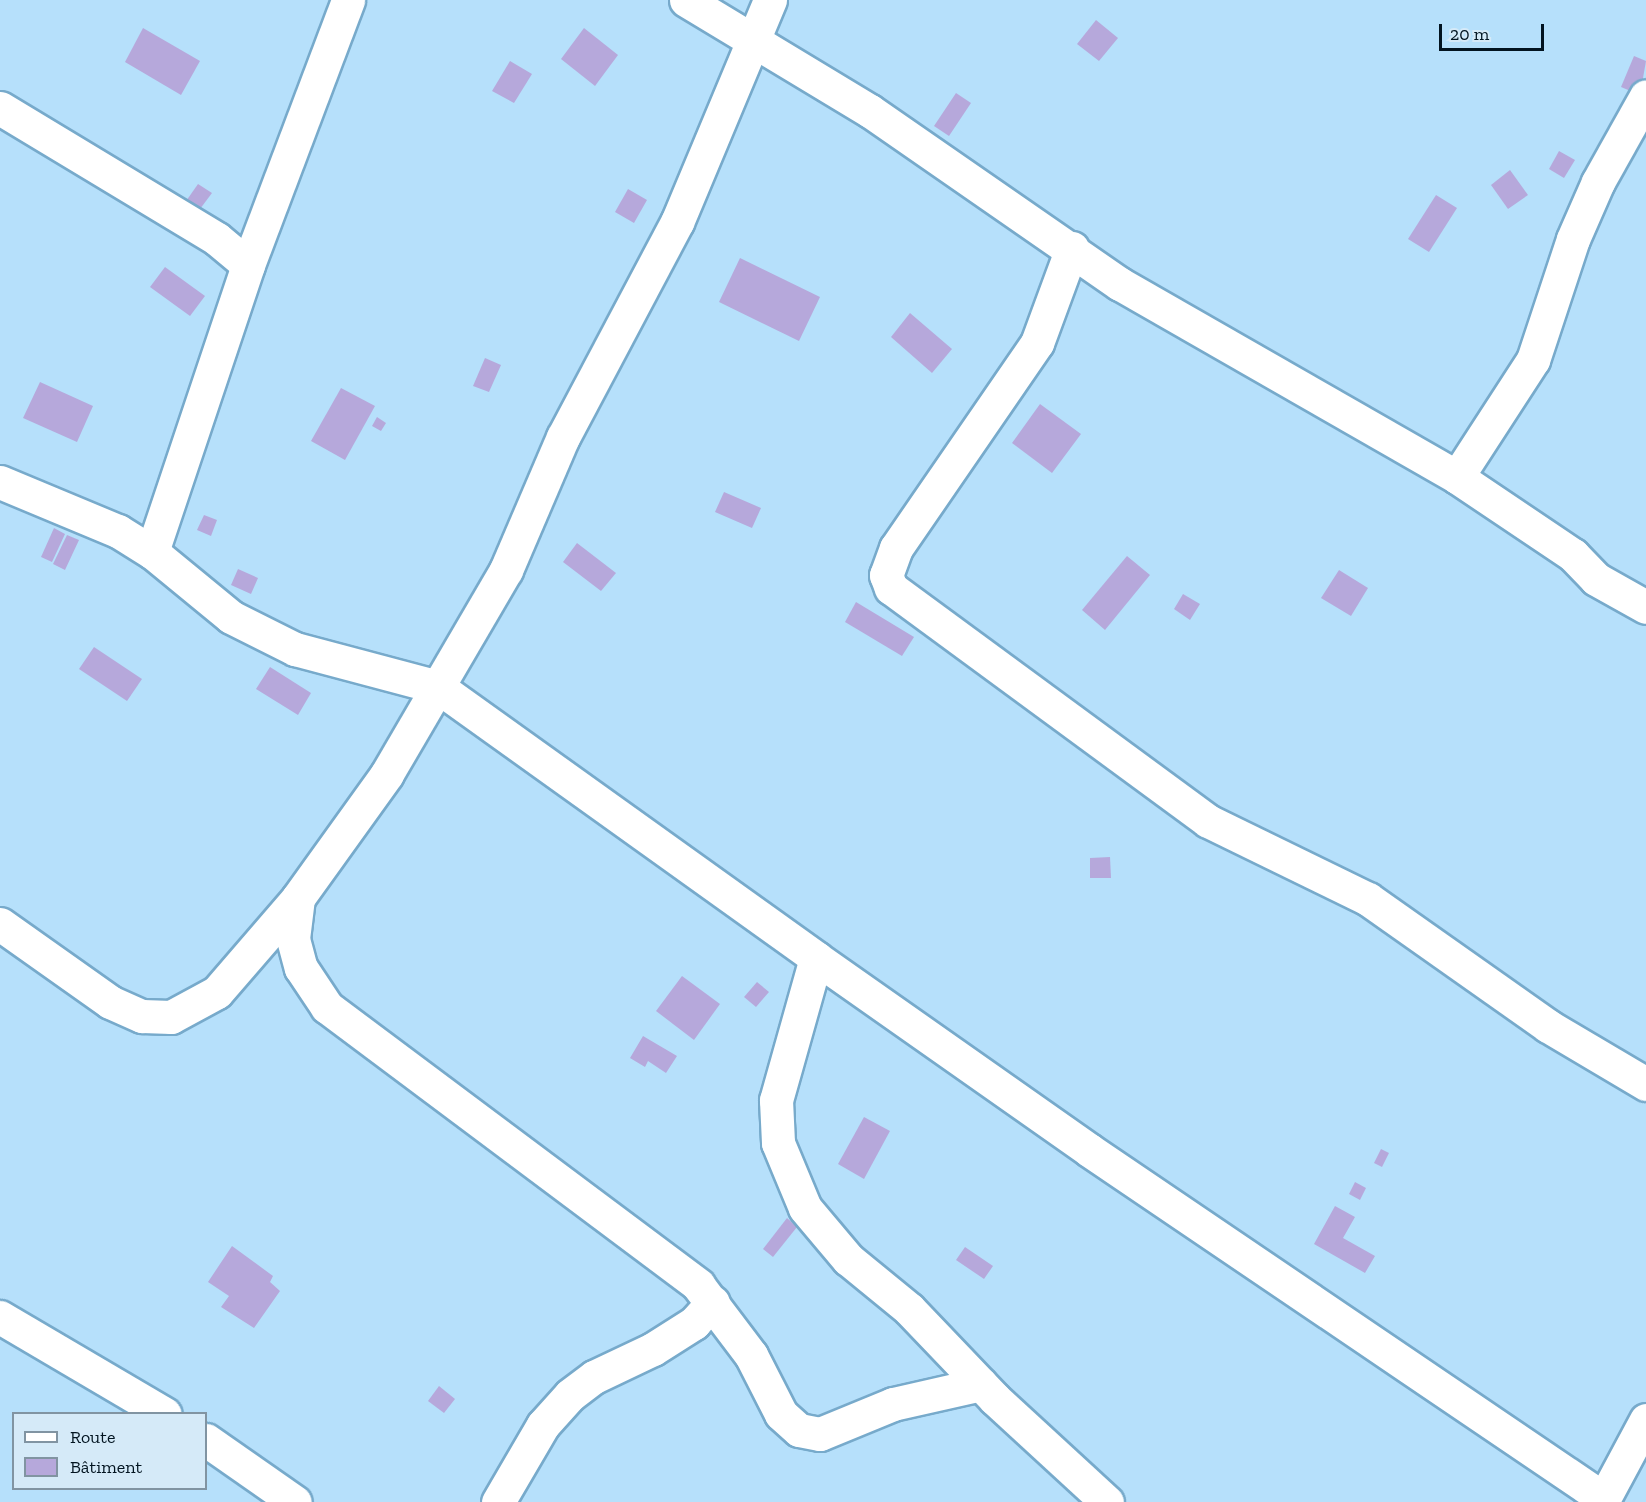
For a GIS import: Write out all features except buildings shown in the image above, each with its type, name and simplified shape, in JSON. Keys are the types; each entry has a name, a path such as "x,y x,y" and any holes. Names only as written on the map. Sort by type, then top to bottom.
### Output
{"street":[{"path":"152,552 248,265 348,0"},
{"path":"686,0 870,111 1028,224 1072,248 1120,284 1171,310 1261,368 1379,429 1457,477 1573,555 1596,579 1646,607"},
{"path":"0,924 110,1002 142,1016 171,1017 217,992 298,898 387,774 506,570 563,437 677,222 770,0"},
{"path":"1457,477 1533,360 1573,239 1598,182 1646,96"},
{"path":"0,108 217,239 248,265"},
{"path":"1072,248 1036,343 896,548 886,575 891,588 1208,821 1368,899 1548,1026 1646,1084"},
{"path":"0,482 84,514 152,552 231,617 296,649 438,687 1089,1150 1603,1500 1646,1420"},
{"path":"298,898 293,939 301,968 327,1007 605,1211 713,1302 751,1355 781,1414 799,1430 820,1434 892,1404 981,1384"},
{"path":"816,958 776,1100 778,1143 805,1208 848,1258 909,1309 981,1384 1107,1502"},
{"path":"498,1502 543,1425 570,1395 594,1377 653,1349 694,1323 713,1302"},
{"path":"0,1317 163,1412"},
{"path":"207,1441 295,1502"}]}
